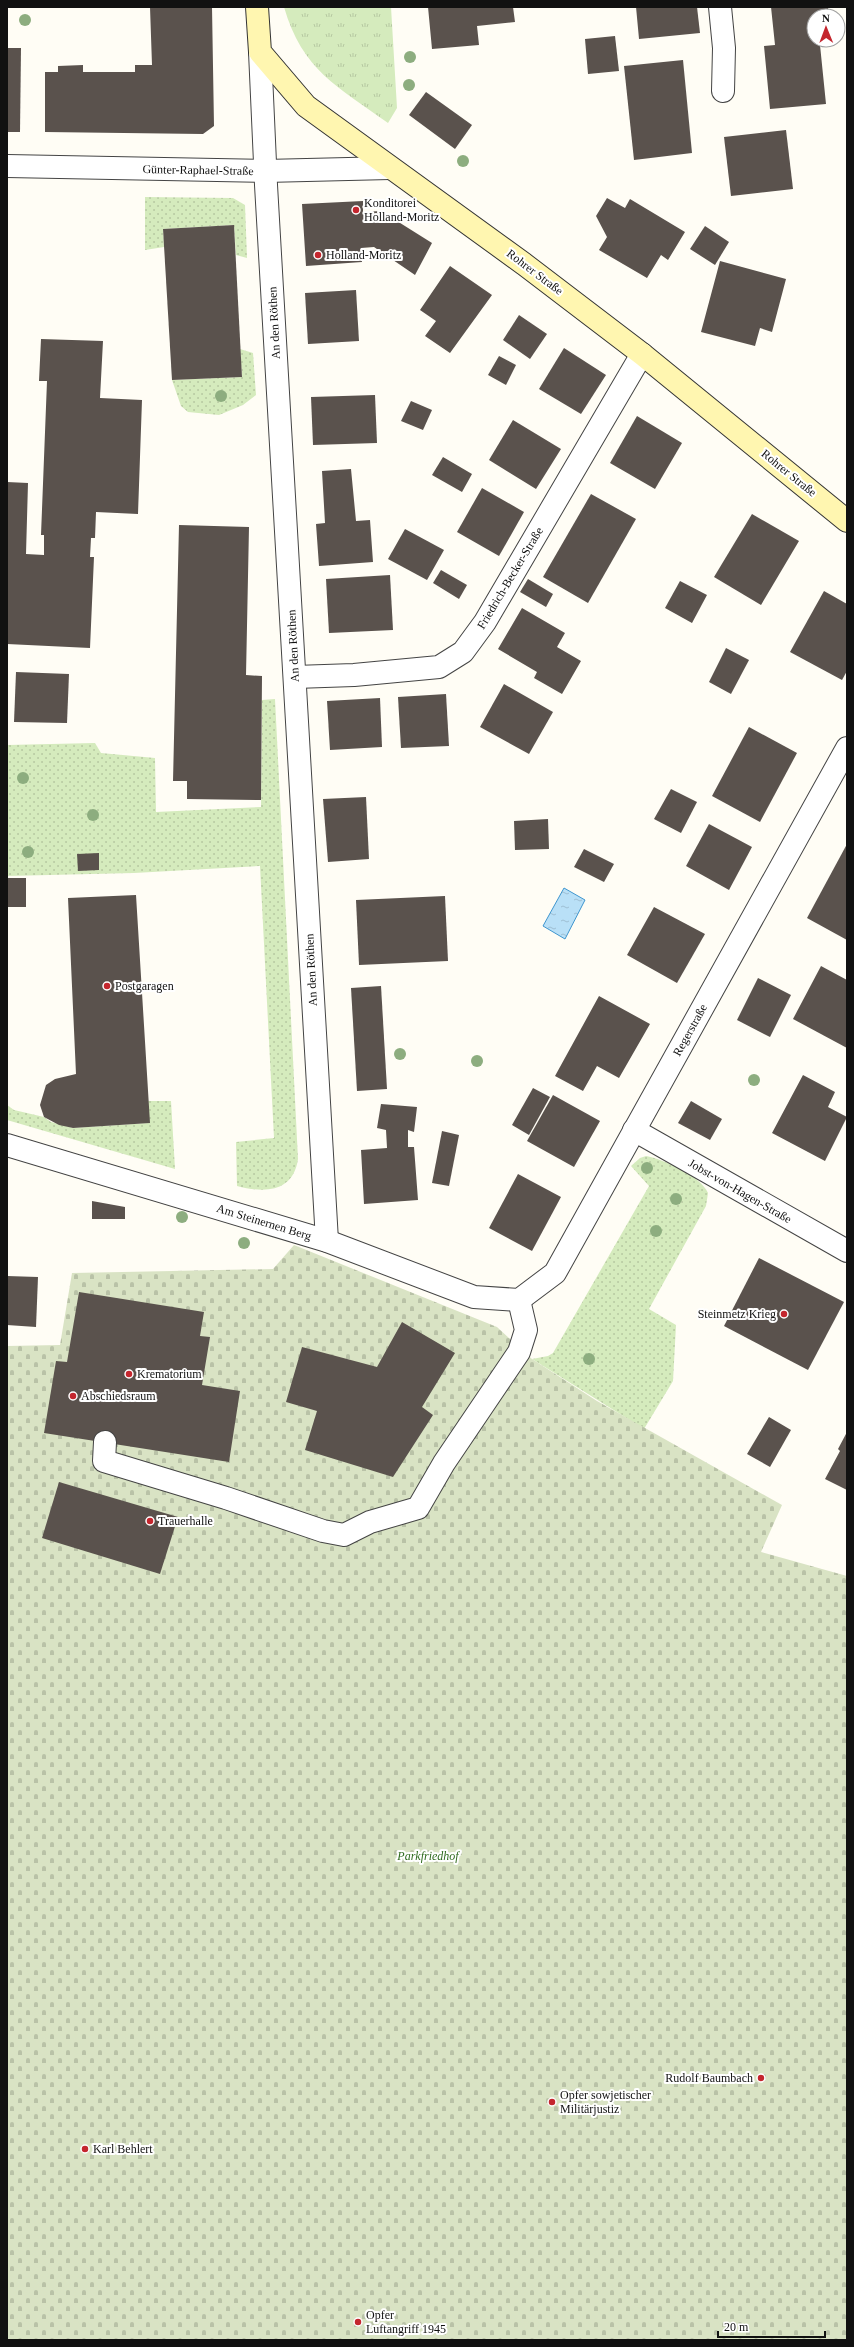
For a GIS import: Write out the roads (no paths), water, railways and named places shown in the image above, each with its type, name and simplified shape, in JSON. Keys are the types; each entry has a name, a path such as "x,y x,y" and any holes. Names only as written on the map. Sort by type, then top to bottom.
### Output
{"main road":[{"path":"257,7 260,52"},
{"name":"Rohrer Straße","path":"260,52 306,106 524,264 642,354 847,521"}],"street":[{"path":"720,7 724,48 723,90"},
{"name":"An den Röthen","path":"260,52 265,171 327,1241"},
{"name":"Günter-Raphael-Straße","path":"7,166 265,171 390,168"},
{"name":"Friedrich-Becker-Straße","path":"295,677 354,675 440,667 463,652 497,601 642,354"},
{"name":"Regerstraße","path":"519,1300 555,1273 847,748"},
{"name":"Jobst-von-Hagen-Straße","path":"634,1130 847,1251"},
{"name":"Am Steinernen Berg","path":"7,1145 327,1241 474,1297 519,1300"},
{"path":"104,1442 104,1461 226,1498 323,1531 344,1535 370,1522 418,1508 444,1463 519,1352 526,1330 519,1300"}],"water":[{"path":"564,888 585,900 565,939 543,926"}],"place":[{"name":"Konditorei Holland-Moritz","path":"356,210"},
{"name":"Holland-Moritz","path":"318,255"},
{"name":"Postgaragen","path":"107,986"},
{"name":"Steinmetz Krieg","path":"784,1314"},
{"name":"Krematorium","path":"129,1374"},
{"name":"Abschiedsraum","path":"73,1396"},
{"name":"Trauerhalle","path":"150,1521"},
{"name":"Rudolf Baumbach","path":"761,2078"},
{"name":"Opfer sowjetischer Militärjustiz","path":"552,2102"},
{"name":"Karl Behlert","path":"85,2149"},
{"name":"Opfer Luftangriff 1945","path":"358,2322"}],"park label":[{"name":"Parkfriedhof","path":"428,1856"}]}
